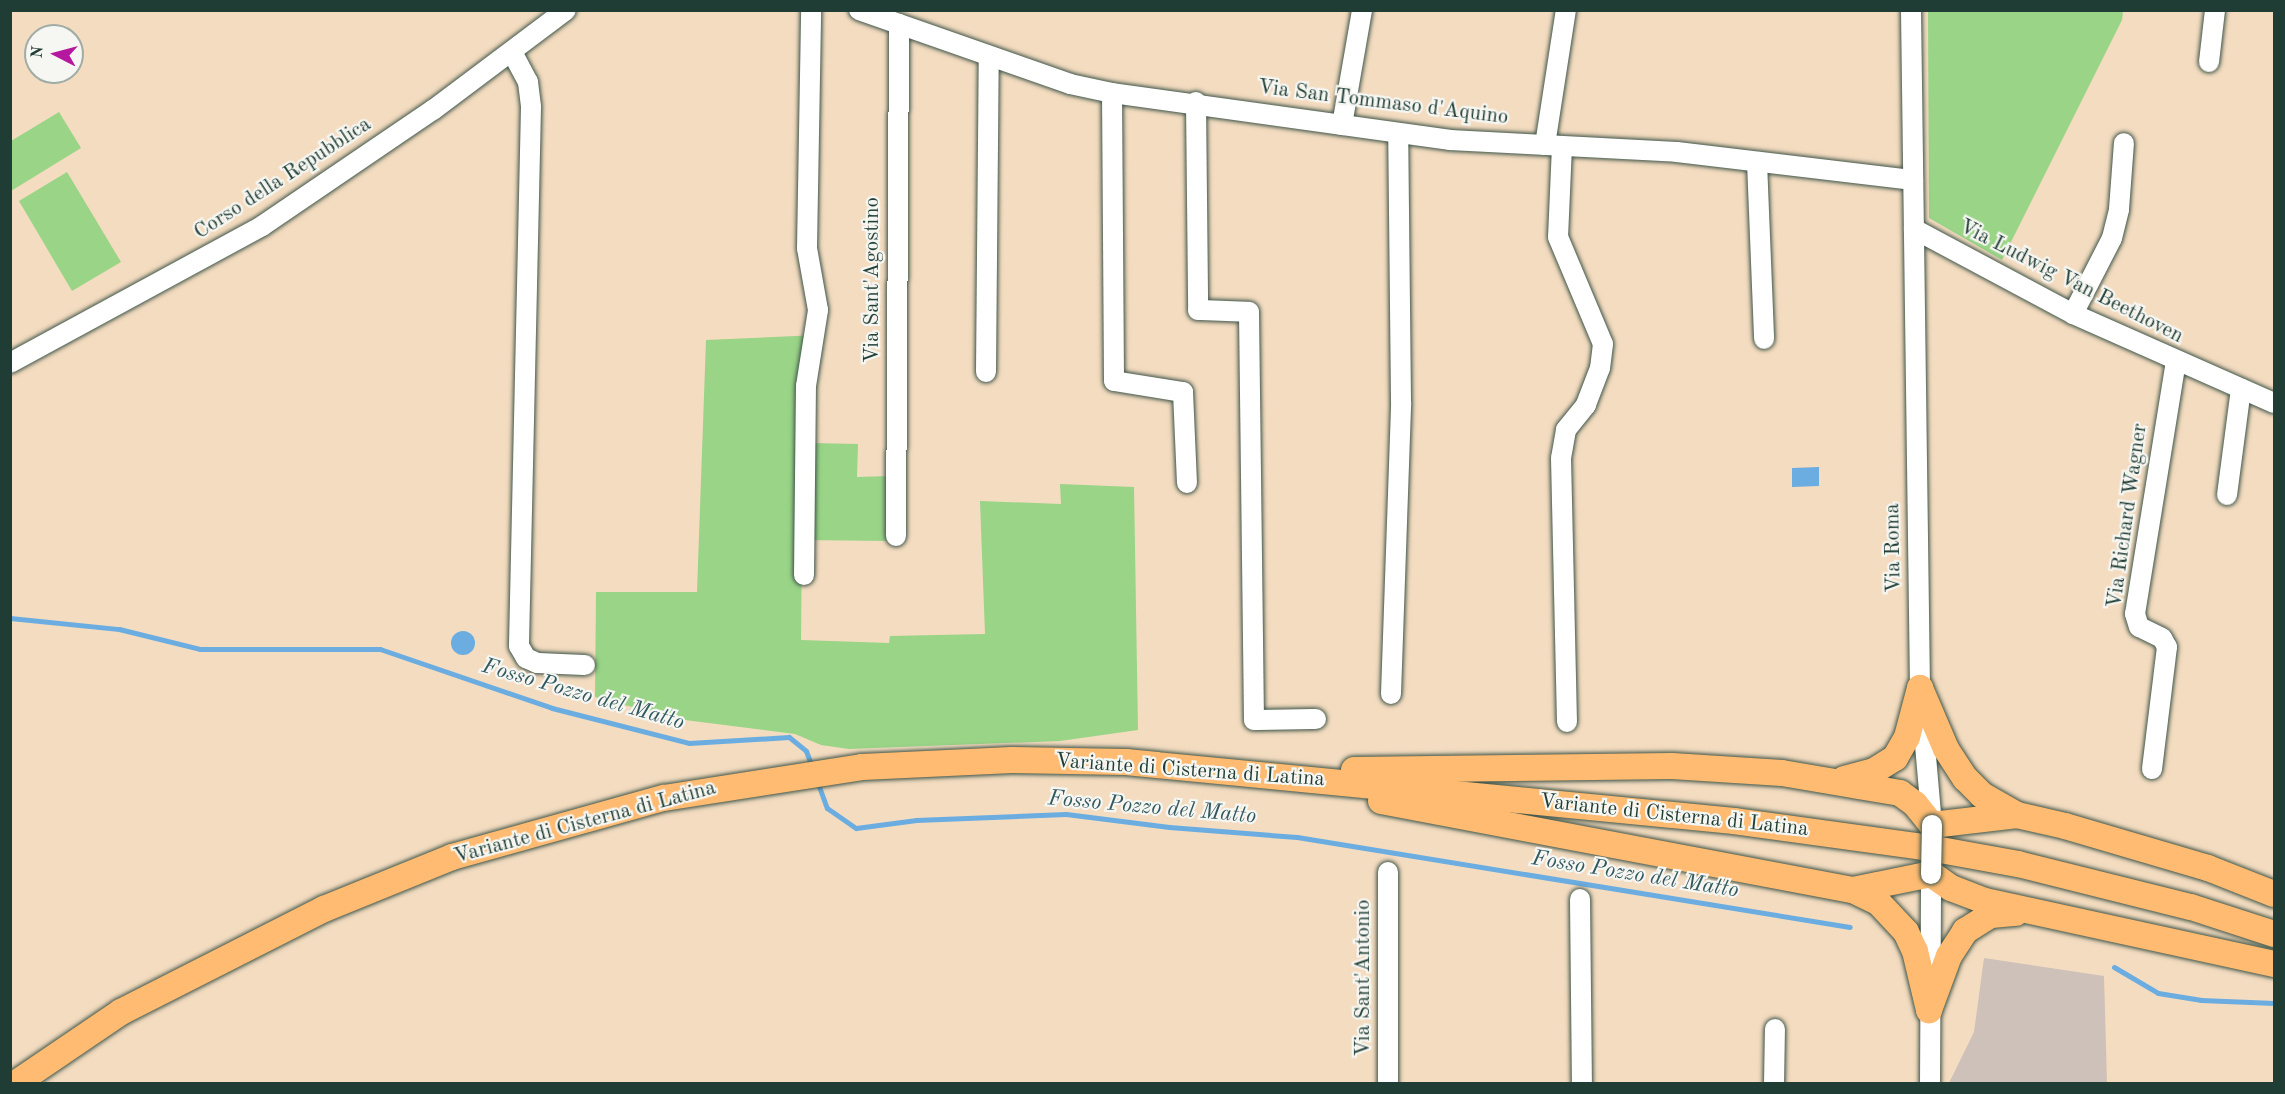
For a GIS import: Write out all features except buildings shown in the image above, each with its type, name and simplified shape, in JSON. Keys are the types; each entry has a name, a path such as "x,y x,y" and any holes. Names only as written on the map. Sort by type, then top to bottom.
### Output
{"main road":[{"path":"1828,781 1866,774 1895,758 1909,732 1920,688"},
{"path":"1920,688 1942,741 1965,778 1982,795 2017,815 2134,845 2274,894"},
{"name":"Variante di Cisterna di Latina","path":"15,1083 121,1012 324,909 452,857 655,801 862,766 1012,760 1126,762 1734,821 1924,847 2106,885 2274,934"},
{"path":"1240,773 1672,766 1770,772 1900,794 1911,799 1932,825 2017,815"},
{"path":"1240,773 1853,890 1884,907 1906,932 1915,951 1929,1010"},
{"path":"1853,890 1931,874 1972,897 2274,964"},
{"path":"1929,1010 1949,956 1965,931 1991,915 2033,912"}],"street":[{"name":"Corso della Repubblica","path":"10,363 262,226 512,52 566,10"},
{"path":"804,574 806,386 818,310 807,248 810,10"},
{"name":"Via San Tommaso d'Aquino","path":"859,10 989,58 1070,84 1112,93 1196,102 1398,134 1677,152 1913,180"},
{"path":"1342,125 1362,10"},
{"path":"1566,10 1553,145 1558,237 1603,344 1600,368 1586,405 1566,430 1561,458 1567,722"},
{"name":"Via Roma","path":"1911,10 1920,688 1932,825 1930,1083"},
{"path":"2209,62 2215,10"},
{"name":"Via Sant'Agostino","path":"896,536 898,24"},
{"path":"512,52 528,82 531,107 519,646 523,654 533,662 585,665"},
{"path":"986,372 989,58"},
{"path":"1112,93 1114,381 1183,392 1187,483"},
{"path":"1196,102 1198,310 1249,312 1254,720 1316,719"},
{"path":"1391,694 1401,402 1398,134"},
{"path":"2073,314 2112,238 2119,208 2124,143"},
{"path":"1757,162 1764,339"},
{"name":"Via Ludwig Van Beethoven","path":"1914,230 2073,314 2176,362 2274,403"},
{"name":"Via Richard Wagner","path":"2152,769 2167,647 2162,638 2139,627 2135,614 2176,362"},
{"path":"2227,495 2241,389"},
{"name":"Via Sant'Antonio","path":"1388,872 1388,1083"},
{"path":"1580,899 1582,1083"},
{"path":"1774,1083 1775,1029"}],"shaded area":[{"path":"1984,958 2104,976 2107,1083 1949,1083 1974,1032"}],"green space":[{"path":"1928,11 2123,11 2122,20 2002,260 1929,218"},
{"path":"59,112 81,148 11,191 11,141"},
{"path":"67,172 121,262 72,291 19,201"},
{"path":"819,335 811,443 858,444 857,477 890,476 889,541 802,540 801,640 889,643 890,636 985,634 980,501 1061,504 1060,484 1134,487 1138,730 1060,741 849,749 821,745 795,734 677,719 595,697 596,592 697,592 706,340"}],"water":[{"path":"1819,467 1819,486 1792,487 1792,468"},
{"path":"463,631 472,634 475,643 472,652 463,655 454,652 451,643 454,634"}],"waterway":[{"name":"Fosso Pozzo del Matto","path":"10,618 119,629 200,649 380,649 552,708 689,743 789,737 806,751 812,767"},
{"name":"Fosso Pozzo del Matto","path":"817,781 827,808 856,828 916,820 1066,814 1169,827 1297,837 1850,927"},
{"path":"2114,967 2158,993 2201,1000 2274,1003"}]}
